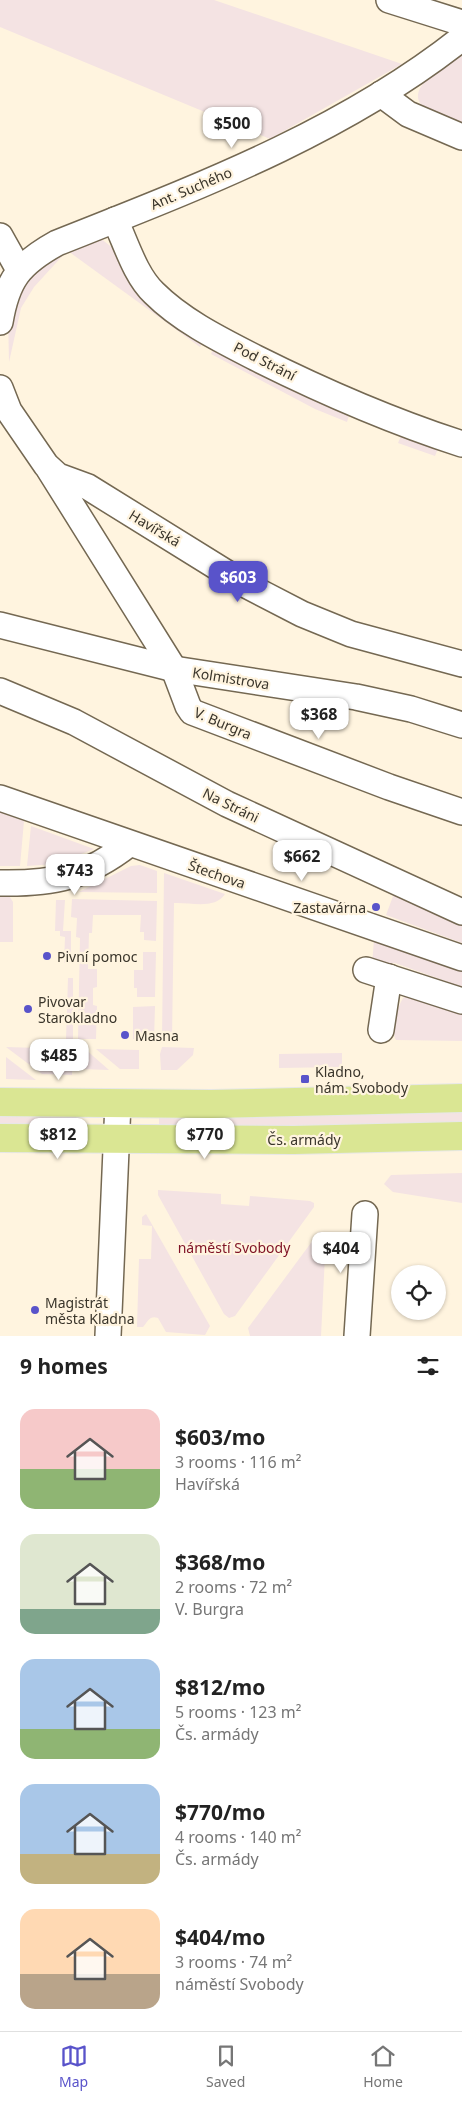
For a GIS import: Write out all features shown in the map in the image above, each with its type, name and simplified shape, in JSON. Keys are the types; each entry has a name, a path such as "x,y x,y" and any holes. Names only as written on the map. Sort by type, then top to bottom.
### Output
{"main road":[{"path":"0,1102 211,1104 462,1098"},
{"name":"Čs. armády","path":"0,1138 116,1140 370,1139 462,1136"}],"street":[{"path":"389,0 462,22"},
{"name":"Ant. Suchého","path":"9,283 35,255 57,243 288,147 381,94 462,38"},
{"path":"381,94 408,114 462,138"},
{"name":"Pod Strání","path":"115,220 139,271 152,292 178,313 241,350 324,390 406,424 462,444"},
{"path":"0,236 9,283 0,322"},
{"name":"Havířská","path":"0,388 9,411 49,469 65,479 88,487 246,585 302,614 351,634 462,664"},
{"name":"V. Burgra","path":"49,469 174,669 188,706 196,715 462,812"},
{"name":"Kolmistrova","path":"0,625 174,669 383,702 462,725"},
{"name":"Na Stráni","path":"1,692 74,722 227,804 462,912"},
{"name":"Štechova","path":"0,798 462,958"},
{"path":"0,883 36,884 70,877 107,860 129,844"},
{"path":"366,970 462,1001"},
{"path":"381,1030 389,977"},
{"path":"108,1336 118,1103"},
{"path":"357,1336 365,1214"}],"green space":[{"path":"0,0 214,0 402,64 270,139 0,27"},
{"path":"462,54 462,125 426,109 419,101 418,93 429,77"},
{"path":"100,238 114,249 204,340 200,347 68,251"},
{"path":"55,250 65,253 34,287 21,308 9,362 8,315 15,294"},
{"path":"214,347 350,412 347,422 315,409 211,354"},
{"path":"401,436 439,446 435,456 398,443"},
{"path":"0,812 24,821 20,866 0,866"},
{"path":"31,826 94,849 55,864 27,866"},
{"path":"140,865 157,871 157,893 79,892 131,866"},
{"path":"164,873 225,894 221,899 209,904 174,903 172,1040 162,1040"},
{"path":"0,891 8,894 13,902 13,942 0,942"},
{"path":"395,891 462,922 462,943 386,915"},
{"path":"72,899 157,901 156,941 144,940 144,932 140,932 141,915 93,915 92,933 89,933 88,969 97,969 97,987 93,988 93,1005 97,1006 96,1039 78,1039 80,938 76,937 77,918 71,917"},
{"path":"56,900 65,900 63,931 71,931 71,963 64,963 65,937 60,936 60,931 55,931"},
{"path":"374,939 462,970 462,987 395,963 372,966"},
{"path":"143,952 156,952 155,997 137,997 137,988 134,988 134,970 143,970"},
{"path":"68,978 73,978 73,1039 66,1039"},
{"path":"406,995 462,1011 462,1041 396,1040 394,1024 400,1003"},
{"path":"155,1006 154,1040 133,1039 133,1007"},
{"path":"6,1047 73,1049 72,1075 42,1074"},
{"path":"162,1047 194,1048 193,1055 177,1070 161,1070 160,1054"},
{"path":"81,1049 85,1049 109,1070 81,1069"},
{"path":"96,1049 139,1050 139,1069 120,1069"},
{"path":"342,1053 342,1067 279,1068 279,1054"},
{"path":"6,1057 36,1080 6,1079"},
{"path":"462,1112 462,1123 159,1127 159,1116"},
{"path":"0,1115 75,1116 79,1120 77,1125 0,1125"},
{"path":"462,1173 462,1203 393,1192 384,1184 391,1175"},
{"name":"náměstí Svobody","path":"158,1190 221,1194 221,1204 249,1206 250,1196 310,1201 314,1203 314,1207 235,1316 229,1318 224,1314 158,1195"},
{"path":"146,1214 210,1326 205,1335 166,1332 158,1318 155,1317 149,1319 143,1327 137,1327 139,1259 151,1259 152,1226 142,1225 142,1217"},
{"path":"319,1232 323,1232 326,1236 321,1336 250,1336 248,1328"}],"place":[{"name":"Zastavárna","path":"376,907"},
{"name":"Pivní pomoc","path":"47,956"},
{"name":"Pivovar Starokladno","path":"28,1009"},
{"name":"Masna","path":"125,1035"},
{"name":"Kladno, nám. Svobody","path":"305,1079"},
{"name":"Magistrát města Kladna","path":"35,1310"}]}
